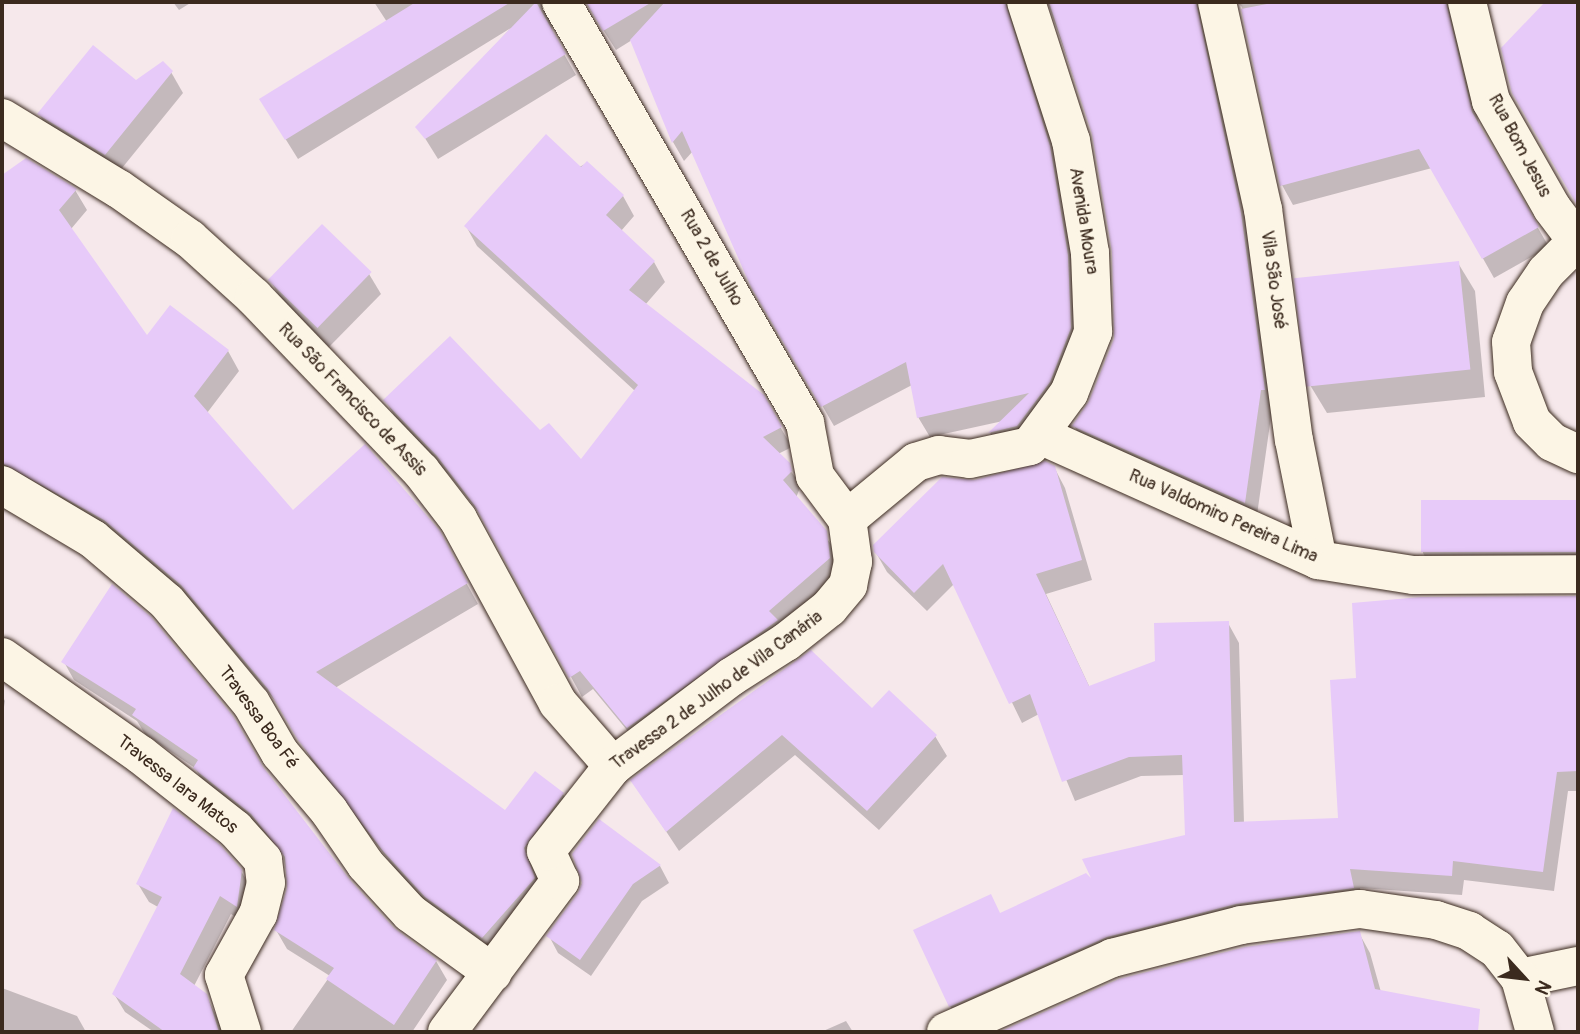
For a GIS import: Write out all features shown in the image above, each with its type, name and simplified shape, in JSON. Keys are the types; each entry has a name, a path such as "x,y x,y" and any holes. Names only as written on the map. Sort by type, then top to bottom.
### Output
{"street":[{"name":"Rua 2 de Julho","path":"561,2 804,423 815,476 847,519"},
{"name":"Avenida Moura","path":"1026,2 1071,141 1093,288 1090,343 1069,393 1042,436"},
{"name":"Vila São José","path":"1217,2 1263,209 1294,440 1318,560"},
{"name":"Rua Bom Jesus","path":"1467,2 1491,101 1552,208 1578,241"},
{"name":"Rua São Francisco de Assis","path":"2,118 119,188 190,239 254,297 422,471 458,519 558,703 613,766"},
{"path":"1578,241 1546,272 1525,303 1511,342 1513,372 1532,422 1552,442 1578,454"},
{"path":"847,519 916,462 939,455 970,459 1013,452 1042,436"},
{"name":"Rua Valdomiro Pereira Lima","path":"1042,436 1318,560 1413,575 1578,574"},
{"name":"Travessa Boa Fé","path":"2,485 93,539 167,602 251,703 280,753 329,811 366,865 410,913 493,973"},
{"name":"Travessa 2 de Julho de Vila Canária","path":"447,1032 561,881 545,851 569,816 613,766 829,608 848,585 853,562 847,519"},
{"name":"Travessa Iara Matos","path":"2,657 141,755 235,829 263,860 267,883 258,914 224,975 242,1032"},
{"path":"946,1032 1112,958 1241,925 1360,909 1436,920 1469,931 1497,949 1520,978 1535,1032"},
{"path":"1520,978 1578,965"}],"building":[{"path":"416,2 511,2 285,140 259,99"},
{"path":"536,2 566,54 425,139 415,127"},
{"path":"586,2 652,2 603,31"},
{"path":"665,2 1005,2 1050,146 1068,255 1071,328 1050,382 1017,426 988,433 1029,393 917,418 906,362 821,407 751,287 682,131 672,143 630,40"},
{"path":"1049,2 1196,2 1241,213 1265,390 1261,390 1245,503 1072,426 1089,401 1114,339 1112,252 1092,134"},
{"path":"1277,2 1446,2 1472,112 1539,227 1482,259 1419,149 1280,186 1241,9"},
{"path":"1545,2 1578,2 1577,205 1512,93 1501,48"},
{"path":"93,45 136,80 163,61 173,71 105,155 37,114"},
{"path":"546,134 581,167 587,161 624,195 606,215 655,261 629,290 764,395 782,427 763,437 790,463 792,471 783,480 827,531 830,558 769,611 778,620 627,728 580,671 569,678 475,506 437,456 383,400 450,336 540,430 549,423 581,459 638,385 464,226"},
{"path":"26,158 77,189 59,210 147,335 170,305 229,350 194,396 293,510 365,444 440,531 468,583 316,672 505,810 535,771 564,793 524,848 535,878 482,938 425,897 383,851 298,740 268,689 181,585 104,520 2,463 2,175"},
{"path":"322,224 372,272 317,328 268,280"},
{"path":"1459,261 1470,369 1305,387 1294,278"},
{"path":"1045,461 1055,466 1082,560 1036,574 1089,686 1155,661 1154,623 1229,621 1234,822 1338,818 1330,680 1356,678 1352,603 1421,597 1578,596 1578,771 1557,772 1543,872 1453,861 1452,876 1350,869 1354,888 1236,904 1107,937 949,1007 913,930 991,894 1000,913 1086,873 1091,878 1082,859 1185,835 1182,755 1129,757 1062,782 1030,694 1009,704 943,564 914,593 874,552 873,545 942,477 975,480"},
{"path":"1421,500 1578,500 1578,552 1421,552"},
{"path":"112,584 151,617 233,716 263,767 350,880 394,928 437,960 394,1025 326,979 334,968 274,930 287,888 285,857 251,814 193,768 198,760 132,715 136,709 61,662"},
{"path":"811,650 872,708 889,690 937,735 867,811 782,735 666,832 630,780"},
{"path":"173,808 220,845 242,870 237,907 220,896 180,974 207,994 219,1032 165,1032 112,994 162,897 136,884"},
{"path":"599,819 661,865 633,884 580,960 546,936 578,893 582,883 572,854"},
{"path":"1360,931 1375,989 1480,1009 1478,1032 999,1032 1119,979 1245,947"}]}
